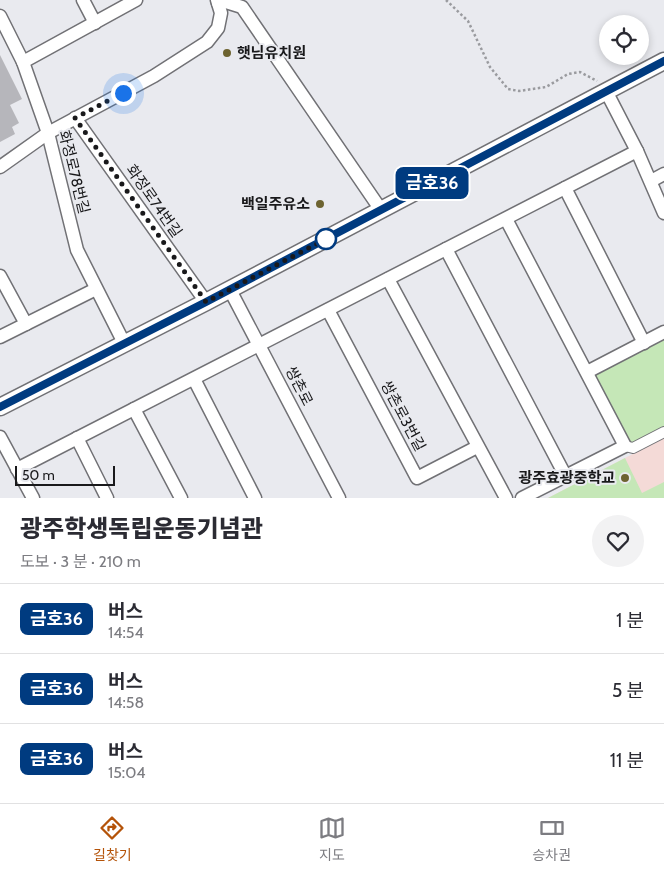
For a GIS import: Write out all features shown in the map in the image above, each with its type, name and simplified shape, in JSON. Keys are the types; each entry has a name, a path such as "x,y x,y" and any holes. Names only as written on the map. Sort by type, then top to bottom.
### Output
{"street":[{"path":"83,0 95,23"},
{"path":"23,62 136,0"},
{"path":"0,166 48,133 154,76 207,42 218,28 221,13 217,2 226,2 242,7 381,210"},
{"name":"화정로78번길","path":"0,16 23,62 48,133 77,250 124,343"},
{"path":"0,407 230,290 664,60"},
{"path":"606,91 637,151 664,213"},
{"name":"화정로74번길","path":"75,118 206,302"},
{"path":"18,469 637,151"},
{"path":"650,181 664,174"},
{"path":"565,188 644,343"},
{"path":"506,218 625,446"},
{"path":"446,249 565,475"},
{"path":"0,276 26,324"},
{"path":"388,279 506,498"},
{"path":"0,337 96,289"},
{"name":"쌍촌로","path":"230,290 339,498"},
{"name":"쌍촌로3번길","path":"328,310 417,478 477,447"},
{"path":"587,372 664,332"},
{"path":"194,379 255,498"},
{"path":"134,409 181,498"},
{"path":"522,498 625,446 633,448 664,432"},
{"path":"0,437 33,498"},
{"path":"77,438 107,498"}],"path":[{"path":"446,0 468,21 490,67 508,89 519,91 546,87 568,74 580,72 597,81 606,91"}],"shaded area":[{"name":"광주효광중학교","path":"664,438 664,498 548,498 625,458"}],"green space":[{"path":"664,337 664,428 630,444 595,377 598,370"},
{"name":"광주효광중학교","path":"625,458 642,493 664,482 664,498 548,498"}],"building":[{"path":"0,55 22,99 10,105 19,123 12,127 15,134 0,142"}],"bus line":[{"name":"금호36","path":"0,407 206,302 664,61"}],"place":[{"name":"햇님유치원","path":"227,53"},
{"name":"백일주유소","path":"320,204"},
{"name":"광주효광중학교","path":"625,478"}],"route":[{"path":"123,93 75,118 206,302 326,239"}]}
